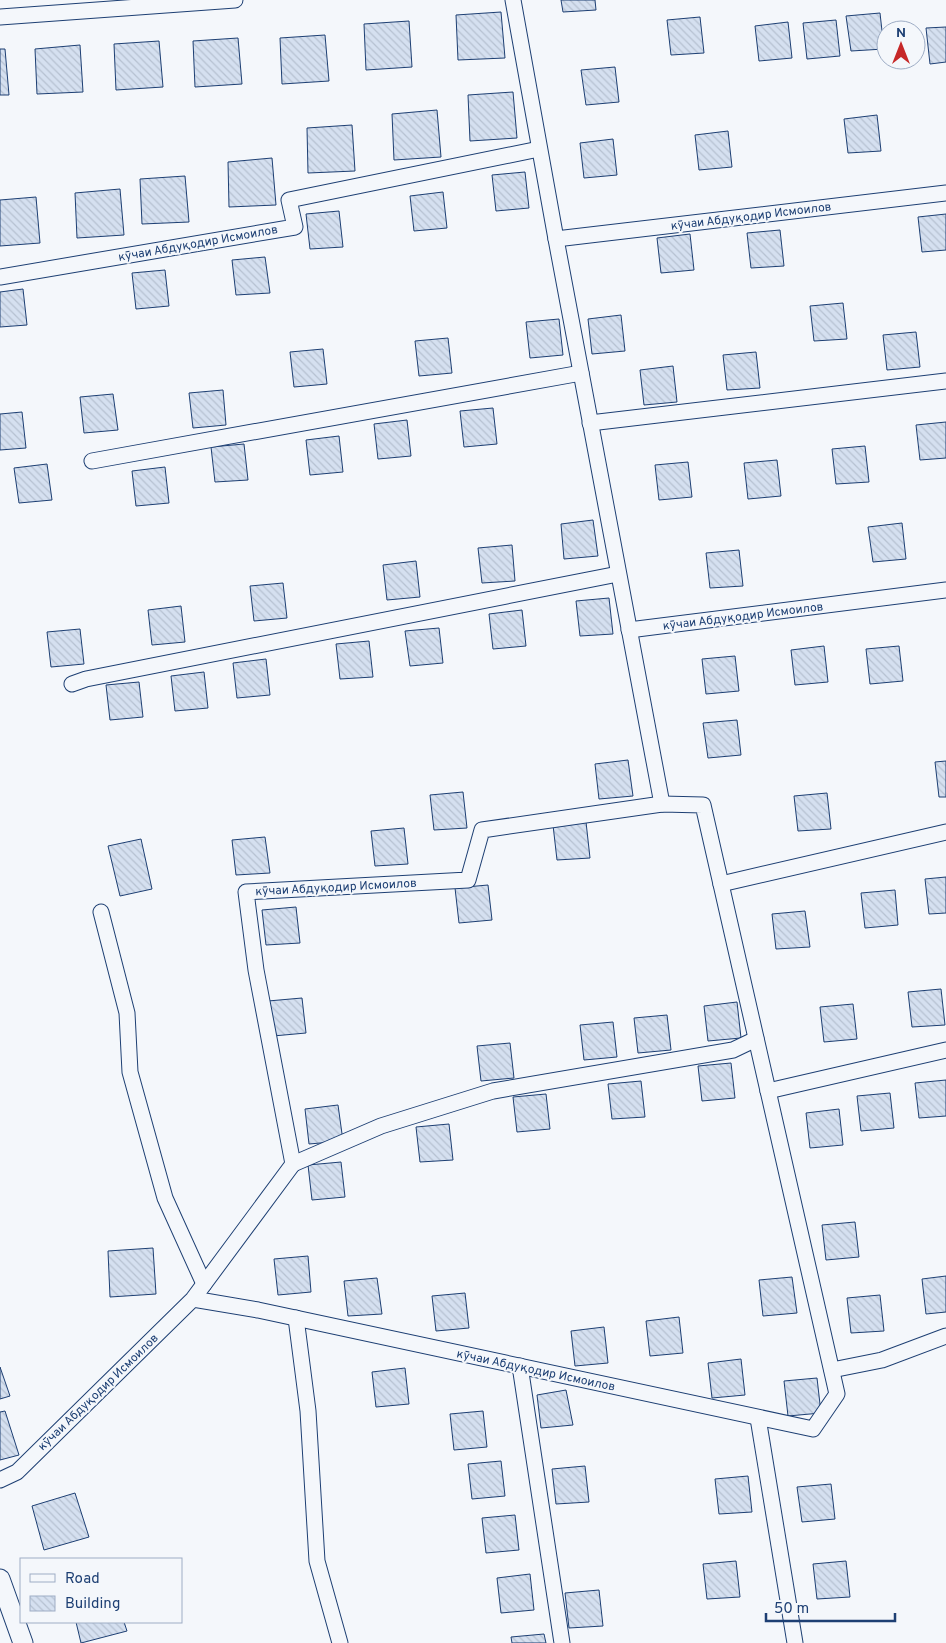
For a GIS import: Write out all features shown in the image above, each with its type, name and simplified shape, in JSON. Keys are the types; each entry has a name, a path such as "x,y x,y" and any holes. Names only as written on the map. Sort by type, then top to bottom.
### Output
{"street":[{"path":"0,17 236,0"},
{"path":"513,0 539,150 662,804"},
{"name":"кӯчаи Абдуқодир Исмоилов","path":"0,277 295,227 289,200 539,150"},
{"name":"кӯчаи Абдуқодир Исмоилов","path":"556,239 946,193"},
{"path":"92,461 581,373"},
{"path":"590,423 946,381"},
{"path":"72,684 96,677 618,574"},
{"name":"кӯчаи Абдуқодир Исмоилов","path":"629,630 946,590"},
{"name":"кӯчаи Абдуқодир Исмоилов","path":"193,1299 296,1318 813,1429 837,1394 703,805 662,804 482,830 468,880 246,892 256,970 294,1164"},
{"path":"721,884 946,832"},
{"path":"101,912 127,1013 130,1072 165,1198 204,1284"},
{"name":"кӯчаи Абдуқодир Исмоилов","path":"0,1480 16,1472 193,1299 294,1164 381,1126 493,1091 733,1050 756,1039"},
{"path":"768,1090 946,1050"},
{"path":"296,1318 308,1411 317,1561 340,1643"},
{"path":"832,1370 882,1360 946,1336"},
{"path":"520,1366 562,1643"},
{"path":"758,1418 794,1643"},
{"path":"0,1579 23,1643"}],"building":[{"path":"561,0 595,0 596,10 563,12"},
{"path":"501,12 505,58 458,60 456,15"},
{"path":"880,13 881,20 876,20 876,49 851,51 846,16"},
{"path":"700,17 704,53 671,55 667,20"},
{"path":"836,20 840,56 807,59 803,23"},
{"path":"409,21 412,67 366,70 364,24"},
{"path":"788,22 792,58 759,61 755,26"},
{"path":"946,27 946,62 930,64 926,28"},
{"path":"325,35 329,81 282,84 280,38"},
{"path":"238,38 242,84 195,87 193,41"},
{"path":"159,41 163,87 116,90 114,44"},
{"path":"80,45 83,92 37,94 35,49"},
{"path":"0,49 5,49 9,95 0,95"},
{"path":"615,67 619,102 586,105 581,70"},
{"path":"513,92 517,138 470,141 468,95"},
{"path":"437,110 441,157 394,160 392,114"},
{"path":"877,115 881,151 848,153 844,119"},
{"path":"352,125 355,171 308,173 307,128"},
{"path":"728,131 732,167 699,170 695,135"},
{"path":"613,139 617,175 584,178 580,143"},
{"path":"272,158 276,205 229,207 228,162"},
{"path":"525,172 529,208 496,211 492,175"},
{"path":"185,176 189,222 142,224 140,179"},
{"path":"120,189 124,235 77,238 75,193"},
{"path":"443,192 447,228 414,231 410,196"},
{"path":"36,197 40,243 0,246 0,200"},
{"path":"339,211 343,247 310,249 306,214"},
{"path":"946,214 946,250 922,252 918,217"},
{"path":"780,230 784,266 751,268 747,233"},
{"path":"690,234 694,270 661,273 657,238"},
{"path":"265,257 270,293 236,295 232,260"},
{"path":"165,270 169,306 136,309 132,273"},
{"path":"23,289 27,325 0,327 0,292"},
{"path":"843,303 847,339 814,341 810,306"},
{"path":"621,315 625,351 592,354 588,319"},
{"path":"559,319 563,355 530,358 526,322"},
{"path":"916,332 920,367 887,370 883,335"},
{"path":"448,338 452,373 419,376 415,341"},
{"path":"323,349 327,384 294,387 290,352"},
{"path":"756,352 760,388 727,390 723,355"},
{"path":"673,366 677,402 644,405 640,370"},
{"path":"223,390 226,425 193,428 189,393"},
{"path":"113,394 118,430 84,433 80,397"},
{"path":"493,408 497,444 464,447 460,411"},
{"path":"22,412 26,448 0,450 0,414"},
{"path":"407,420 411,456 378,459 374,424"},
{"path":"946,422 946,458 920,460 916,425"},
{"path":"339,436 343,472 310,475 306,440"},
{"path":"244,444 248,480 215,482 211,447"},
{"path":"865,446 869,482 836,484 832,449"},
{"path":"777,460 781,496 748,499 744,463"},
{"path":"688,462 692,497 659,500 655,465"},
{"path":"47,464 52,500 19,503 14,468"},
{"path":"165,467 169,503 136,506 132,471"},
{"path":"593,520 598,556 564,559 561,524"},
{"path":"902,523 906,559 873,562 868,527"},
{"path":"512,545 515,581 482,583 478,548"},
{"path":"739,550 743,586 710,588 706,553"},
{"path":"416,561 420,597 387,600 383,565"},
{"path":"283,583 287,618 254,621 250,586"},
{"path":"609,598 613,634 580,636 576,601"},
{"path":"181,606 185,642 152,645 148,610"},
{"path":"522,610 526,646 493,649 489,614"},
{"path":"439,628 443,663 410,666 405,631"},
{"path":"80,629 84,664 51,667 47,632"},
{"path":"369,641 373,677 340,679 336,644"},
{"path":"824,646 828,682 795,685 791,650"},
{"path":"899,646 903,681 870,684 866,649"},
{"path":"735,656 739,691 706,694 702,659"},
{"path":"266,659 270,695 237,698 233,663"},
{"path":"204,672 208,708 175,711 171,676"},
{"path":"139,682 143,717 110,720 106,685"},
{"path":"737,720 741,755 708,758 703,723"},
{"path":"628,760 633,796 599,799 595,764"},
{"path":"946,761 946,797 939,797 935,762"},
{"path":"463,792 467,828 434,830 430,795"},
{"path":"827,793 831,829 798,831 794,796"},
{"path":"586,822 590,858 557,860 553,825"},
{"path":"404,828 408,864 375,866 371,831"},
{"path":"265,837 270,873 236,875 232,840"},
{"path":"141,839 152,889 120,896 108,846"},
{"path":"946,877 946,913 929,914 925,879"},
{"path":"488,885 492,920 459,923 455,888"},
{"path":"895,890 898,925 865,928 861,893"},
{"path":"296,907 300,943 266,945 262,910"},
{"path":"805,911 810,947 776,949 772,914"},
{"path":"941,989 945,1025 912,1027 908,992"},
{"path":"302,998 306,1033 273,1036 268,1001"},
{"path":"737,1002 741,1038 708,1041 704,1006"},
{"path":"853,1004 857,1039 824,1042 820,1007"},
{"path":"667,1015 671,1050 638,1053 634,1018"},
{"path":"613,1022 617,1057 584,1060 580,1025"},
{"path":"510,1043 514,1078 481,1081 477,1046"},
{"path":"731,1063 735,1098 702,1101 698,1066"},
{"path":"946,1080 946,1116 919,1118 915,1083"},
{"path":"641,1081 645,1117 612,1119 608,1084"},
{"path":"890,1093 894,1128 861,1131 857,1096"},
{"path":"546,1094 550,1129 517,1132 513,1097"},
{"path":"338,1105 343,1141 309,1144 305,1109"},
{"path":"839,1109 843,1145 810,1148 806,1113"},
{"path":"449,1124 453,1160 420,1162 416,1127"},
{"path":"341,1162 345,1197 312,1200 308,1165"},
{"path":"855,1222 859,1257 826,1260 822,1225"},
{"path":"153,1248 156,1294 110,1297 108,1251"},
{"path":"308,1256 311,1292 278,1295 274,1259"},
{"path":"946,1276 946,1312 926,1314 922,1279"},
{"path":"792,1277 797,1313 763,1316 759,1280"},
{"path":"377,1278 382,1314 348,1316 344,1281"},
{"path":"465,1293 469,1328 436,1331 432,1296"},
{"path":"880,1295 884,1331 851,1333 847,1298"},
{"path":"679,1317 683,1353 650,1356 646,1321"},
{"path":"604,1327 608,1363 575,1366 571,1331"},
{"path":"741,1359 745,1395 712,1398 708,1363"},
{"path":"0,1367 10,1396 0,1399"},
{"path":"405,1368 409,1404 376,1407 372,1372"},
{"path":"817,1378 821,1413 788,1416 784,1381"},
{"path":"566,1390 573,1425 541,1428 537,1395"},
{"path":"5,1411 19,1455 0,1460 0,1412"},
{"path":"483,1411 487,1447 454,1450 450,1414"},
{"path":"501,1461 505,1496 472,1499 468,1464"},
{"path":"585,1466 589,1502 556,1504 552,1469"},
{"path":"748,1476 752,1512 719,1514 715,1479"},
{"path":"831,1484 835,1519 802,1522 797,1487"},
{"path":"75,1493 89,1537 44,1550 32,1506"},
{"path":"515,1515 519,1550 486,1553 482,1518"},
{"path":"736,1561 740,1597 707,1599 703,1564"},
{"path":"846,1561 850,1597 817,1599 813,1564"},
{"path":"530,1574 534,1610 501,1613 497,1578"},
{"path":"599,1590 603,1626 569,1628 565,1593"},
{"path":"76,1623 124,1623 127,1631 81,1643"},
{"path":"544,1634 546,1643 512,1643 511,1637"}]}
